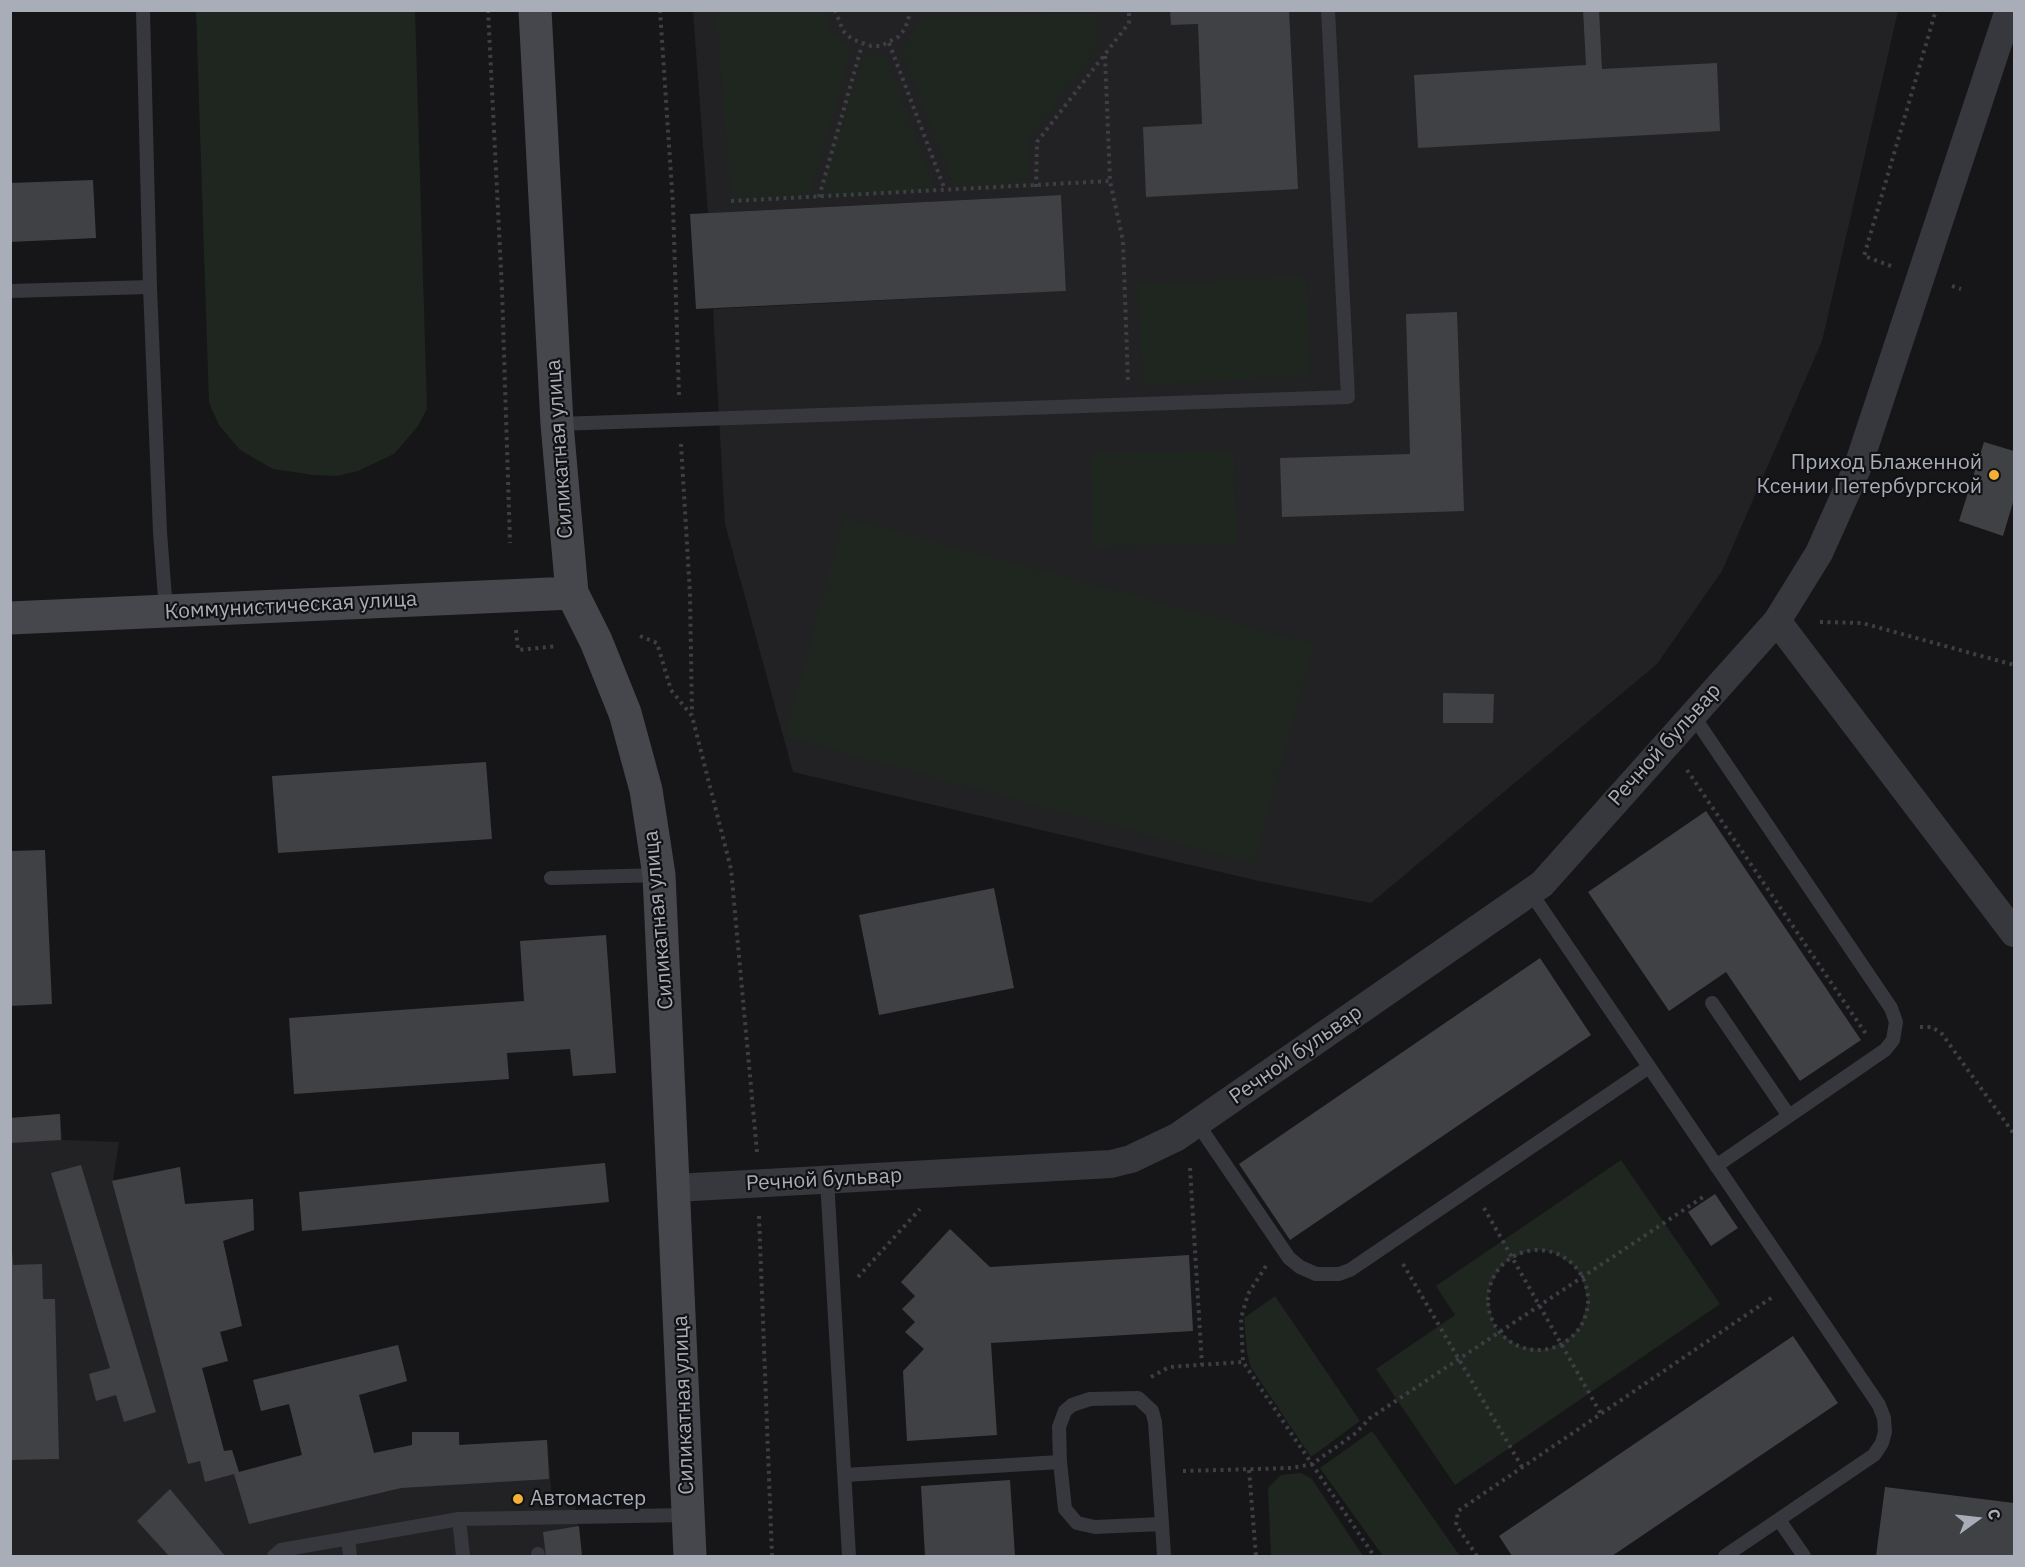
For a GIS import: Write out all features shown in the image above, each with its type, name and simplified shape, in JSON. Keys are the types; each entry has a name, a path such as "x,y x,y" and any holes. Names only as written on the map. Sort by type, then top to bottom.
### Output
{"street":[{"name":"Силикатная улица","path":"535,10 557,424 572,594 596,641 625,713 646,790 659,875 690,1557"},
{"name":"Речной бульвар","path":"675,1188 1111,1164 1147,1152 1197,1123 1531,893 1545,881 1777,621 1820,554 1858,466 2008,10"},
{"name":"Коммунистическая улица","path":"10,618 572,594"},
{"path":"1777,621 2014,933"}],"lane":[{"path":"143,10 150,287 160,532 166,612"},
{"path":"557,424 1348,397 1328,10"},
{"path":"10,291 150,287"},
{"path":"1692,714 1891,1008 1895,1015 1896,1030 1890,1046 1880,1054 1716,1166"},
{"path":"551,878 659,875"},
{"path":"1531,893 1879,1405 1884,1418 1885,1432 1882,1443 1874,1455 1725,1557"},
{"path":"1712,1003 1789,1116"},
{"path":"1197,1123 1283,1249 1300,1267 1324,1275 1350,1270 1649,1067"},
{"path":"827,1180 849,1557"},
{"path":"1162,1524 1095,1527 1077,1523 1065,1509 1059,1427 1065,1411 1081,1400 1128,1397 1138,1398 1152,1411 1158,1472 1162,1524 1164,1557"},
{"path":"845,1475 1060,1462"},
{"path":"274,1557 281,1550 459,1519 688,1515"},
{"path":"459,1519 463,1557"},
{"path":"1779,1520 1804,1557"},
{"path":"348,1538 350,1557"}],"path":[{"path":"488,10 510,543"},
{"path":"660,10 673,205 679,419 690,594 692,716 731,869 758,1183 772,1557"},
{"path":"835,10 843,31 862,45 880,46 889,43 905,29 911,10"},
{"path":"1036,187 1037,142 1129,23 1129,10"},
{"path":"1936,10 1864,256 1961,289"},
{"path":"889,43 945,190"},
{"path":"819,197 862,45"},
{"path":"1105,56 1110,181 1123,241 1128,404"},
{"path":"731,201 1036,187 1110,181"},
{"path":"1777,621 1862,623 2014,665"},
{"path":"516,628 518,650 557,646"},
{"path":"640,636 657,643 671,690 692,716"},
{"path":"1668,742 1880,1054"},
{"path":"1896,1030 1926,1026 1942,1034 2014,1134"},
{"path":"1190,1164 1202,1365"},
{"path":"1158,1472 1297,1468 1312,1464 1356,1433 1370,1418 1726,1181"},
{"path":"1472,1187 1601,1414"},
{"path":"834,1304 924,1204"},
{"path":"1391,1243 1522,1467"},
{"path":"1283,1249 1261,1272 1248,1294 1240,1329 1243,1362 1374,1557"},
{"path":"1525,1252 1551,1252 1564,1257 1582,1277 1588,1302 1586,1315 1572,1336 1562,1344 1551,1348 1529,1349 1518,1346 1499,1332 1489,1310 1490,1286 1502,1265 1512,1257 1525,1252"},
{"path":"1477,1557 1458,1529 1456,1516 1522,1467 1795,1282"},
{"path":"1128,1397 1163,1369 1243,1362"},
{"path":"1249,1470 1256,1557"}],"shaded area":[{"path":"196,11 415,11 427,409 418,426 394,454 358,471 337,476 273,469 240,450 219,425 209,403"},
{"path":"693,11 1898,11 1822,341 1722,571 1657,664 1371,903 1259,881 793,772 725,524 713,309 1066,291 1061,195 708,213"},
{"path":"716,11 824,11 832,34 852,47 810,197 731,201"},
{"path":"1096,13 1096,51 1029,139 1028,185 955,187 901,50 911,37 920,18"},
{"path":"864,55 886,56 935,191 819,197"},
{"path":"1306,276 1311,376 1143,385 1137,285"},
{"path":"1234,451 1236,544 1093,547 1091,453"},
{"path":"844,517 1314,644 1254,864 785,737"},
{"path":"60,1114 62,1140 119,1142 113,1180 180,1167 185,1204 253,1199 254,1230 223,1241 242,1326 220,1332 228,1361 202,1368 224,1451 232,1450 239,1472 302,1455 289,1404 261,1411 253,1380 398,1345 407,1381 359,1395 374,1453 412,1445 412,1432 459,1432 460,1445 547,1440 552,1499 574,1497 582,1556 11,1556 11,1118"},
{"path":"1621,1160 1720,1304 1455,1485 1376,1369 1455,1315 1436,1286","holes":["1538,1250 1552,1252 1574,1266 1582,1277 1588,1302 1580,1326 1572,1336 1551,1348 1540,1350 1518,1346 1499,1332 1493,1322 1488,1298 1490,1286 1502,1265 1525,1252"]},
{"path":"1275,1296 1360,1421 1311,1457 1250,1366 1244,1318"},
{"path":"1372,1431 1460,1556 1383,1556 1320,1468"},
{"path":"1301,1473 1312,1479 1363,1556 1271,1556 1268,1488 1281,1475"}],"building":[{"path":"1170,10 1289,10 1298,189 1146,197 1143,127 1202,124 1198,24 1171,25"},
{"path":"1583,10 1599,10 1602,69 1717,63 1720,131 1418,148 1414,75 1586,65"},
{"path":"93,180 96,238 10,242 10,183"},
{"path":"1061,195 1066,291 696,309 690,214"},
{"path":"1457,312 1464,511 1282,517 1280,458 1410,454 1406,314"},
{"name":"Приход Блаженной Ксении Петербургской","path":"1984,442 2014,451 2014,499 2003,536 1959,521"},
{"path":"1443,693 1494,694 1493,723 1443,723"},
{"path":"486,762 492,839 278,853 272,776"},
{"path":"1706,811 1861,1040 1800,1081 1726,972 1669,1011 1588,892"},
{"path":"45,850 52,1004 10,1006 10,851"},
{"path":"994,888 1014,988 879,1015 859,915"},
{"path":"606,935 616,1073 573,1076 570,1049 507,1053 509,1079 294,1094 289,1018 524,1001 520,941"},
{"path":"1540,958 1591,1035 1290,1240 1239,1164"},
{"path":"60,1114 61,1140 10,1143 10,1118"},
{"path":"605,1163 609,1202 302,1231 299,1192"},
{"path":"81,1165 156,1412 124,1422 116,1395 96,1401 89,1374 110,1368 51,1173"},
{"path":"180,1167 185,1204 253,1199 254,1230 223,1241 242,1326 220,1332 228,1361 202,1368 224,1451 232,1450 239,1472 302,1455 289,1404 261,1411 253,1380 398,1345 407,1381 359,1395 374,1453 412,1445 412,1432 459,1432 459,1445 547,1440 549,1479 401,1488 249,1524 234,1474 205,1482 200,1461 188,1464 112,1181"},
{"path":"1715,1194 1738,1228 1711,1246 1688,1212"},
{"path":"10,1219 13,1265 42,1264 43,1299 55,1299 59,1459 10,1460"},
{"path":"950,1229 990,1267 1189,1255 1193,1331 991,1343 997,1435 907,1441 903,1371 924,1349 905,1332 915,1322 902,1309 915,1296 901,1282"},
{"path":"1793,1336 1838,1403 1612,1556 1512,1556 1499,1536"},
{"path":"1010,1480 1015,1556 925,1556 921,1486"},
{"path":"1885,1487 2014,1503 2014,1556 1876,1556"},
{"path":"170,1489 225,1556 169,1556 137,1521"},
{"path":"579,1526 582,1556 546,1556 543,1532"}],"place":[{"name":"Приход Блаженной Ксении Петербургской","path":"1994,475"},
{"name":"Автомастер","path":"518,1499"}]}
